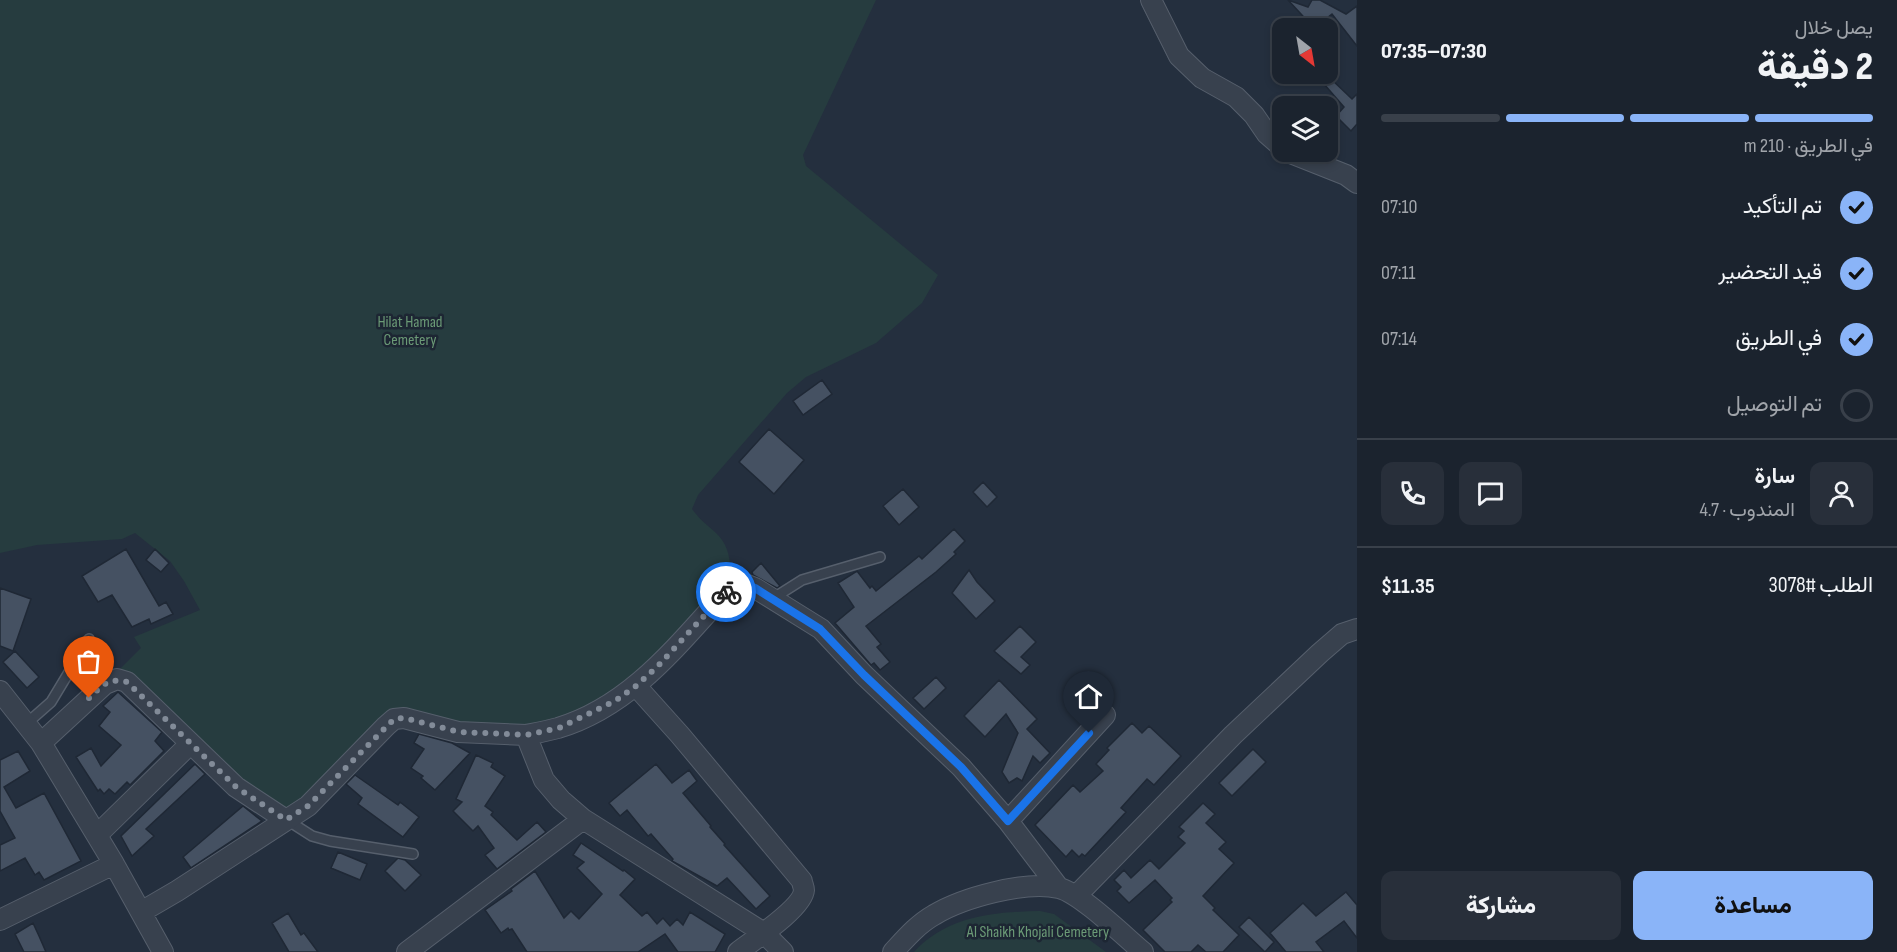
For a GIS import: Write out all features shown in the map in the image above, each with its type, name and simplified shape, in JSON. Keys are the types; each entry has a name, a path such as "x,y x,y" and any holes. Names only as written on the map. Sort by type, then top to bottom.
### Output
{"street":[{"path":"1151,0 1179,56 1202,78 1236,97 1272,138"},
{"path":"1313,162 1346,175 1357,183"},
{"path":"141,912 308,806 394,719 404,718 459,732 526,735 559,728 615,701 636,686 658,666 729,589 742,583 755,588 820,629 864,675 961,767 1067,892 1143,952"},
{"path":"1067,892 1320,653 1342,634 1357,629"},
{"path":"41,743 105,684 117,679 127,682 236,787 286,820"},
{"path":"636,686 680,735 801,881 804,891 800,901 764,933 738,952"},
{"path":"0,691 41,743 114,864 163,952"},
{"path":"1008,821 1105,715"},
{"path":"526,735 544,780 561,800 583,819 764,933 783,952"},
{"path":"97,835 190,744"},
{"path":"407,952 583,819"},
{"path":"0,920 114,864"},
{"path":"893,952 912,931 927,920 961,903 1002,890 1032,887 1067,892"}],"lane":[{"path":"772,599 802,580 880,557"},
{"path":"26,724 51,702 89,639"},
{"path":"286,820 312,836 413,854"}],"green space":[{"name":"Hilat Hamad Cemetery","path":"0,0 876,0 803,155 806,166 938,275 922,303 876,343 806,377 787,393 698,495 692,509 722,539 728,553 730,569 726,593 630,693 540,736 392,711 293,813 266,818 255,812 201,764 115,674 141,648 134,637 200,610 170,561 135,533 122,539 37,545 0,553"},
{"name":"Al Shaikh Khojali Cemetery","path":"1040,911 1054,914 1106,952 914,952 927,940 956,923 988,915"}],"building":[{"path":"1288,0 1308,7 1312,0 1320,0 1346,14 1357,6 1357,46 1338,22 1338,18 1332,14 1327,18 1305,18"},
{"path":"1324,84 1336,84 1352,99 1357,94 1357,124 1351,131 1338,118 1338,114 1344,107 1338,100 1338,96 1334,96"},
{"path":"822,380 832,394 803,415 793,401"},
{"path":"769,429 804,460 774,494 739,462"},
{"path":"983,482 997,497 987,507 973,492"},
{"path":"903,489 919,507 899,525 883,506"},
{"path":"954,529 965,541 954,552 956,554 866,626 881,644 877,647 890,662 880,670 874,663 871,665 835,623 854,607 838,583 857,571 870,588 872,586 876,591 919,556 922,559"},
{"path":"126,549 159,606 166,602 173,614 151,624 149,619 132,627 112,595 98,602 82,576"},
{"path":"155,549 169,563 161,572 146,560"},
{"path":"761,563 780,586 777,588 753,575 752,572"},
{"path":"969,570 995,601 976,619 952,593"},
{"path":"0,588 31,599 13,651 0,646"},
{"path":"1020,626 1036,642 1021,657 1030,665 1021,674 994,651"},
{"path":"15,651 39,677 27,688 3,662"},
{"path":"936,677 946,688 924,709 913,698"},
{"path":"999,680 1037,719 1027,729 1050,753 1040,763 1033,756 1022,781 1017,778 1009,783 1002,772 1018,733 1006,714 985,737 964,716"},
{"path":"118,692 162,732 155,741 164,751 130,785 127,782 115,794 109,789 104,794 100,789 98,791 76,757 91,748 101,766 121,745 99,726 110,712 103,706"},
{"path":"1132,723 1142,733 1149,726 1181,756 1154,785 1147,779 1121,808 1126,812 1085,856 1082,854 1079,857 1072,850 1066,857 1035,825 1073,785 1080,792 1103,771 1096,764 1109,750 1107,748"},
{"path":"419,734 452,743 470,753 435,790 421,778 423,776 411,768 424,749 414,743"},
{"path":"1253,749 1266,762 1232,796 1219,783"},
{"path":"18,751 30,771 4,787 16,808 44,793 81,861 44,880 39,872 35,875 25,858 0,871 0,845 15,838 0,811 0,760"},
{"path":"476,755 493,763 491,767 505,776 485,806 493,812 491,815 517,840 537,822 546,832 497,869 485,855 494,848 478,826 473,831 453,811 462,802 456,799"},
{"path":"195,764 205,774 146,829 154,836 132,856 121,836"},
{"path":"656,764 672,783 689,770 697,781 683,793 724,845 770,896 756,909 727,878 717,886 672,861 673,859 651,834 648,836 627,810 620,816 609,803"},
{"path":"355,775 398,805 400,802 419,817 403,837 358,804 362,798 346,784"},
{"path":"1203,803 1215,814 1206,823 1226,842 1219,849 1234,863 1203,896 1215,908 1213,910 1239,935 1223,952 1206,952 1198,945 1191,952 1165,952 1143,930 1172,902 1170,900 1172,898 1155,880 1129,903 1117,891 1121,887 1114,880 1124,870 1131,878 1150,860 1159,869 1185,843 1178,837 1184,831 1179,827"},
{"path":"243,806 262,821 191,868 183,857"},
{"path":"581,843 635,879 620,895 642,916 647,912 657,924 663,918 670,926 677,919 683,925 690,912 725,934 715,952 678,952 665,934 638,952 527,952 512,929 508,928 501,933 485,910 535,871 564,918 571,911 579,919 602,894 577,868 584,862 573,855"},
{"path":"338,852 367,864 360,880 331,868"},
{"path":"398,858 405,860 421,875 405,891 385,871"},
{"path":"1346,892 1357,905 1357,938 1344,921 1316,942 1324,952 1286,952 1270,933 1303,903 1316,916"},
{"path":"288,913 301,935 304,933 318,952 289,952 272,923"},
{"path":"1249,917 1274,942 1265,952 1239,927"},
{"path":"33,923 46,952 24,952 15,934"}],"way so far":[{"path":"89,698 105,684 117,679 127,682 236,787 286,820 308,806 394,719 404,718 459,732 526,735 559,728 587,716 615,701 636,686 658,666 726,592"}],"route":[{"path":"726,592 742,583 755,588 820,629 864,675 961,767 1008,821 1089,733"}]}
